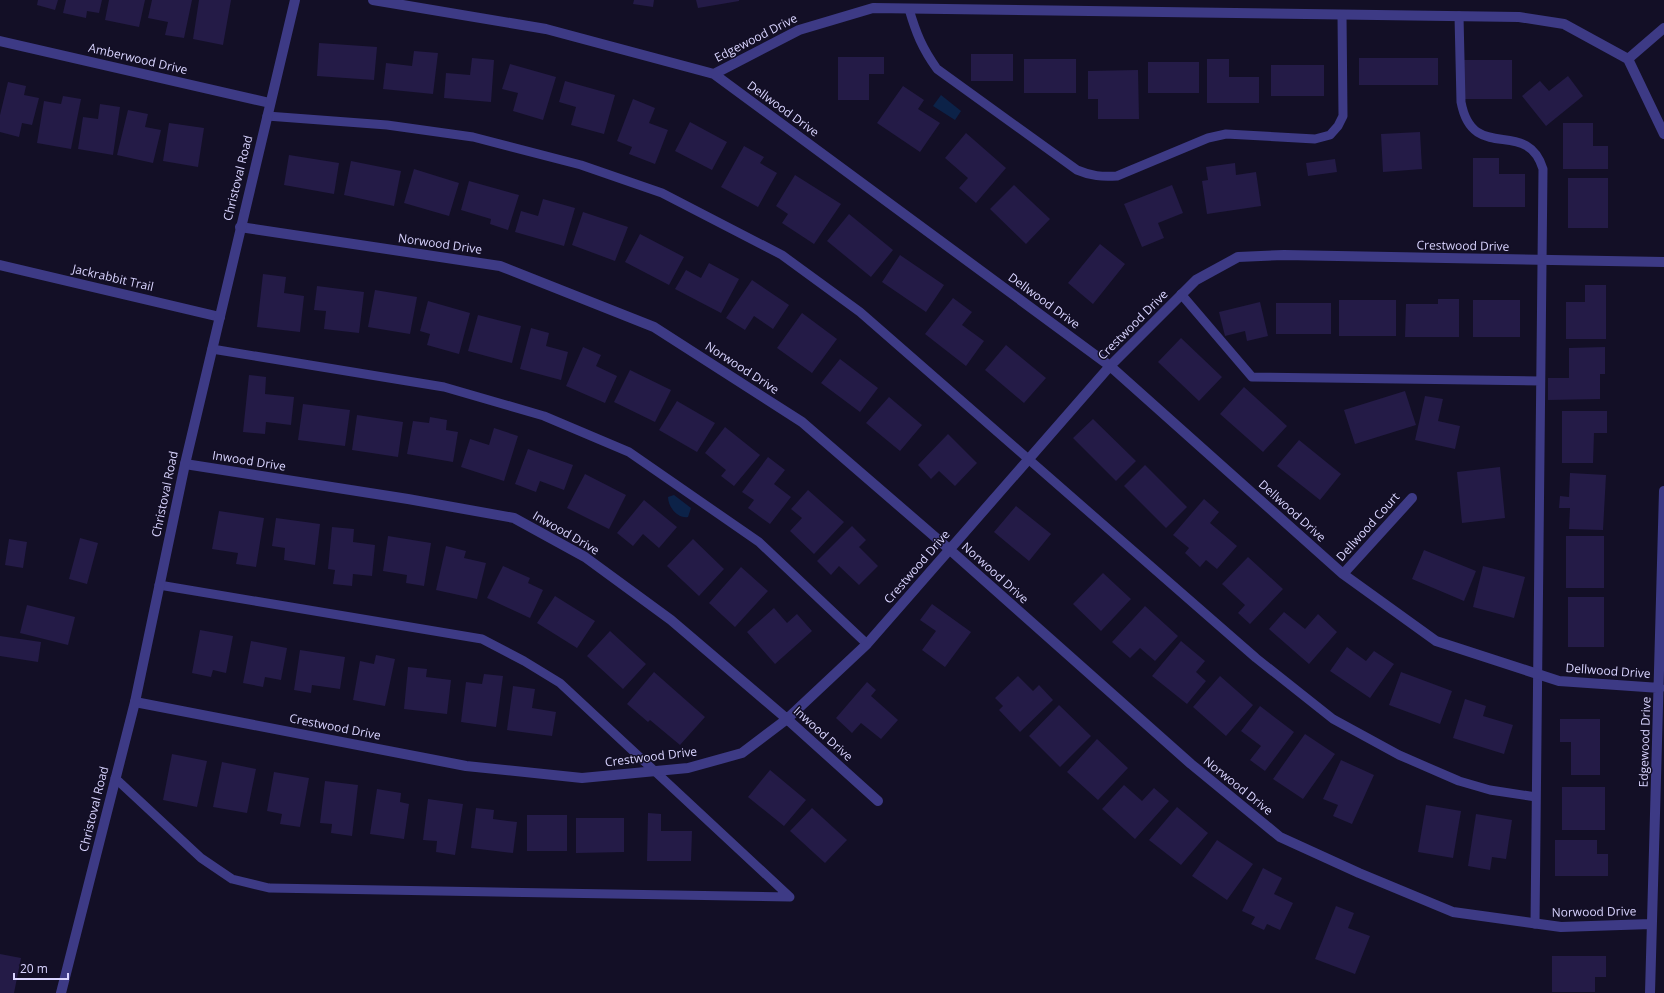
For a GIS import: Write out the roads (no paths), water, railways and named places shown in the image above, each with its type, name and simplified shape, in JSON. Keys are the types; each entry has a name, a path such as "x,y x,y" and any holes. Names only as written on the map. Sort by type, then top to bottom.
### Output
{"street":[{"name":"Christoval Road","path":"61,993 134,702 185,464 295,0"},
{"name":"Dellwood Drive","path":"373,0 546,29 714,74 1110,366 1343,574 1436,641 1560,681 1660,688"},
{"name":"Edgewood Drive","path":"714,74 799,30 873,8 1519,17 1564,24 1628,59"},
{"path":"1664,28 1628,59 1664,134"},
{"name":"Amberwood Drive","path":"0,41 270,103"},
{"name":"Norwood Drive","path":"240,227 500,266 654,327 802,422 949,549 1191,764 1280,838 1453,912 1561,927 1651,924"},
{"name":"Crestwood Drive","path":"134,702 466,766 582,778 688,768 742,753 787,719 867,644 1110,366 1181,294 1196,280 1238,257 1284,255 1664,262"},
{"name":"Jackrabbit Trail","path":"0,265 220,317"},
{"name":"Inwood Drive","path":"185,464 408,499 514,518 585,557 670,620 787,719 878,802"},
{"name":"Edgewood Drive","path":"1650,993 1651,924 1660,688 1664,491"},
{"name":"Dellwood Court","path":"1343,574 1412,498"}],"lane":[{"path":"909,9 915,32 923,49 937,69 1077,170 1091,176 1104,177 1117,176 1208,138 1226,134 1315,139 1330,135 1338,126 1343,116 1342,14"},
{"path":"1459,16 1461,102 1463,114 1477,133 1487,137 1518,142 1529,146 1539,156 1543,169 1534,924"},
{"path":"267,116 387,125 473,137 581,165 662,193 782,255 860,312 1256,658 1334,719 1399,755 1459,781 1490,790 1536,797"},
{"path":"1181,294 1252,377 1540,381"},
{"path":"212,349 444,387 544,416 629,452 759,542 867,644"},
{"path":"115,778 201,858 232,879 269,888 790,897 560,683 524,661 482,639 159,585"}],"water":[{"path":"941,95 961,111 955,120 933,106"},
{"path":"674,495 691,508 688,517 681,516 674,512 668,501 668,497"}]}
